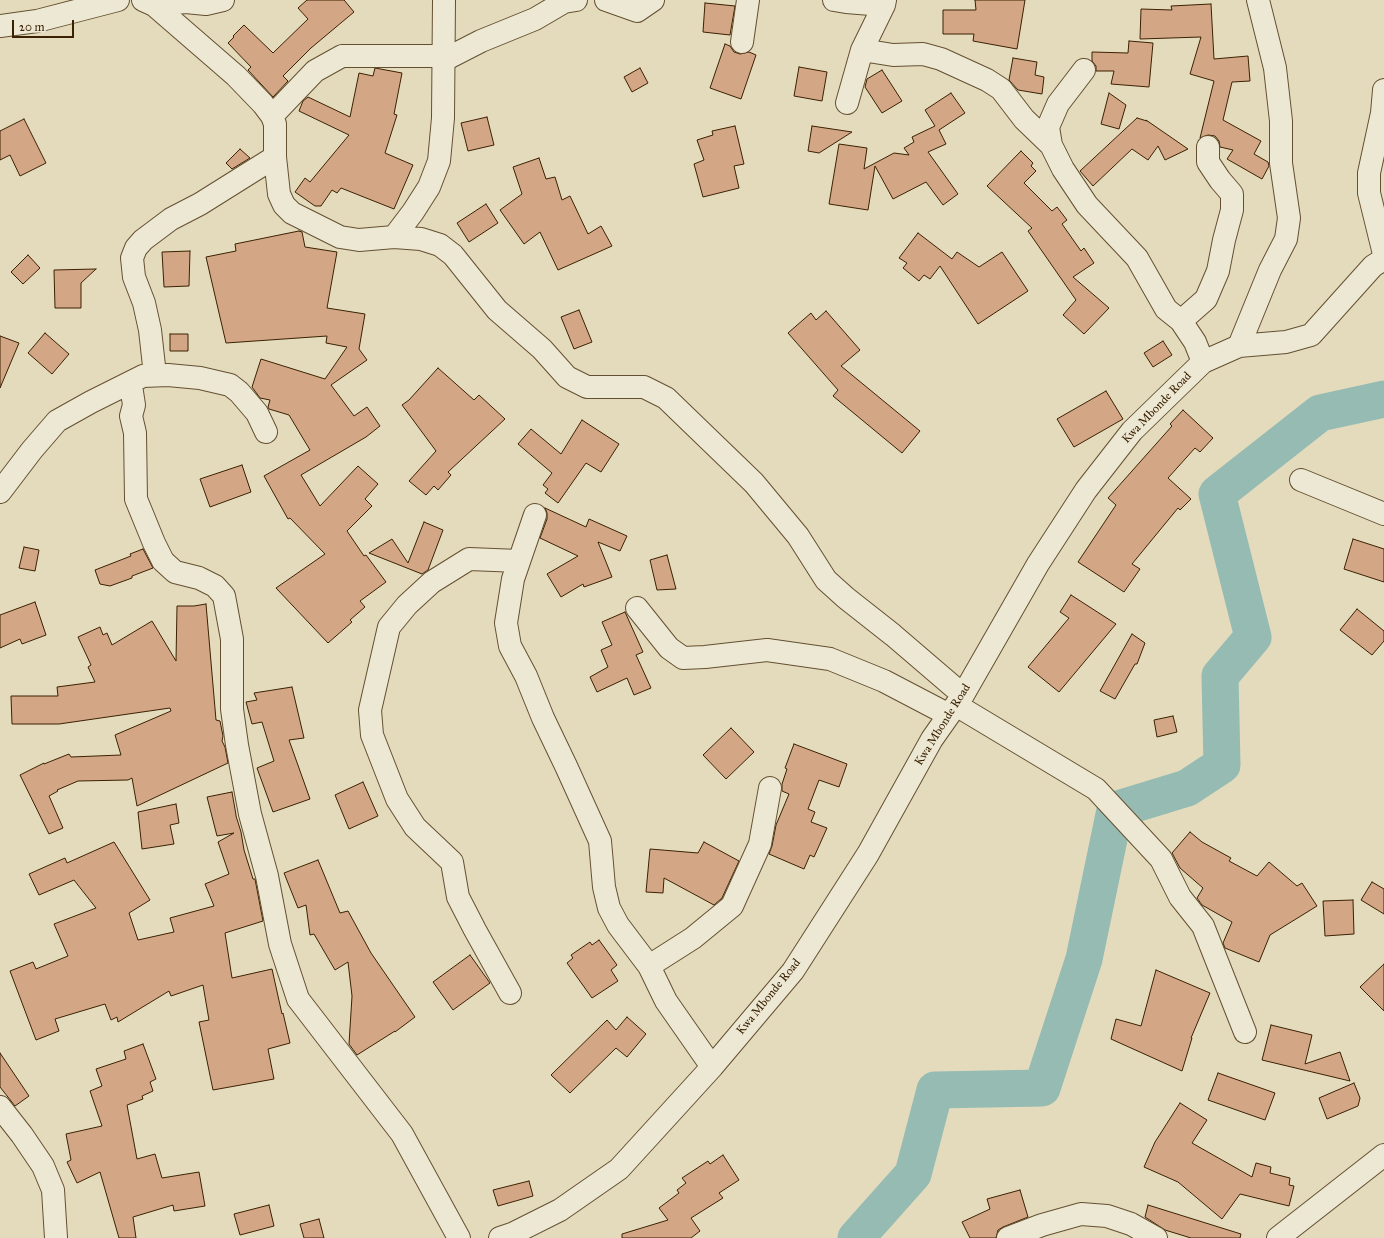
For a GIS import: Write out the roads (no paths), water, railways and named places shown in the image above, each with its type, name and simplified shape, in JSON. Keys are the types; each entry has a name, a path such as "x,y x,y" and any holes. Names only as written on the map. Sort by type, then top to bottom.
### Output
{"street":[{"path":"0,26 37,21 118,0"},
{"path":"149,3 186,2 206,4 223,0"},
{"path":"394,236 413,212 429,187 439,161 444,118 444,0"},
{"path":"272,116 315,71 342,56 444,58 535,19 564,2 576,0"},
{"path":"606,0 637,11 653,0"},
{"path":"742,42 748,0"},
{"path":"834,0 846,2 885,2 862,50 847,103"},
{"path":"1239,346 1270,270 1286,239 1289,218 1281,163 1281,121 1275,68 1258,0"},
{"path":"149,3 236,76 263,104 272,116 275,124 275,157 279,194 284,205 292,213 340,238 359,240 394,236 421,239 440,245 453,255 497,310 542,349 567,377 587,387 644,387 666,398 754,483 798,536 826,580 846,598 893,635 956,705"},
{"path":"862,50 893,55 923,54 941,59 987,80 1001,89 1024,119 1051,145"},
{"path":"1084,70 1058,104 1048,127 1051,145 1063,169 1087,205 1137,258 1166,309 1181,321 1195,342 1203,362"},
{"path":"1384,91 1382,112 1374,144 1369,180 1369,193 1384,254"},
{"path":"1181,321 1206,299 1218,270 1232,210 1232,194 1208,162 1208,147"},
{"path":"155,376 150,330 144,303 134,277 132,258 136,248 143,240 171,219 200,204 275,157"},
{"name":"Kwa Mbonde Road","path":"500,1238 512,1234 560,1210 619,1169 712,1067 793,971 868,854 932,739 956,705 1038,564 1086,490 1132,430 1203,362 1239,346 1286,342 1311,334 1373,266 1384,259"},
{"path":"0,492 32,450 57,421 143,376 168,375 200,378 230,385 240,392 257,414 266,432"},
{"path":"129,383 134,405 131,416 134,434 136,499 154,543 163,561 175,572 199,578 215,586 224,596 232,639 232,709 238,753 250,814 267,876 280,944 298,999 402,1134 459,1238"},
{"path":"1301,480 1384,514"},
{"path":"534,515 513,579 506,623 510,646 526,676 543,718 600,841 604,887 609,908 618,925 649,966 666,1001 712,1067"},
{"path":"510,993 474,930 458,897 452,862 415,827 397,799 372,735 370,710 389,627 407,605 432,582 469,559 519,561"},
{"path":"638,608 669,648 683,658 767,650 830,659 884,681 956,705 1096,789 1161,858 1180,896 1203,926 1245,1032"},
{"path":"649,966 693,938 732,906 760,844 770,788"},
{"path":"0,1107 22,1135 43,1166 53,1190 56,1238"},
{"path":"1278,1238 1384,1155"},
{"path":"1008,1238 1042,1224 1081,1214 1107,1216 1125,1222 1156,1238"}],"waterway":[{"path":"856,1238 913,1174 935,1090 1042,1088 1084,959 1115,810 1187,788 1222,765 1220,676 1253,637 1217,494 1320,413 1384,399"}]}
